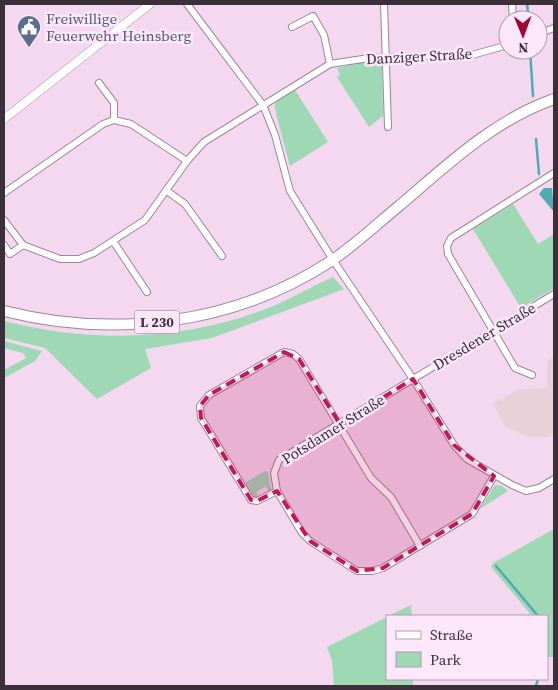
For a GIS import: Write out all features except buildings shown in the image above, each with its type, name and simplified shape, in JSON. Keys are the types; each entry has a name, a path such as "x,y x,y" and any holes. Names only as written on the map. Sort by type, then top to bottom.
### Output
{"main road":[{"name":"L 230","path":"4,311 92,326 169,321 223,311 275,292 332,260 474,143 527,109 554,99"}],"street":[{"path":"4,119 150,4"},
{"path":"187,4 263,105 275,135 290,191 332,260 413,379 454,445 468,459 494,476 526,491 539,488 554,479"},
{"path":"384,4 388,126"},
{"path":"292,27 313,16 324,35 330,64"},
{"name":"Danziger Straße","path":"4,245 10,254 23,246 70,261 94,252 145,220 187,161 204,142 330,64 386,57 472,55 498,48"},
{"path":"99,83 114,103 114,120"},
{"path":"4,193 103,124 114,120 131,124 187,161"},
{"path":"532,374 515,368 448,254 447,246 451,238 554,173"},
{"path":"167,191 186,204 222,256"},
{"path":"4,220 23,246"},
{"path":"113,241 147,292"},
{"name":"Dresdener Straße","path":"413,379 554,294"},
{"path":"277,491 257,501 251,500 201,418 200,406 203,400 284,352 293,354 299,359 371,478 391,497 420,546"},
{"name":"Potsdamer Straße","path":"413,379 279,460 274,472 277,491 302,533 310,542 357,571 372,572 383,568 472,514 494,476"}],"highlighted area":[{"path":"284,352 299,359 340,424 413,379 454,445 494,476 472,514 383,568 357,571 310,541 277,491 257,501 251,500 201,418 200,406 209,395"}],"shaded area":[{"path":"544,188 552,188 554,212 539,194"},
{"path":"554,357 554,433 548,437 528,437 505,426 493,404 519,389 547,388 547,361"}],"green space":[{"path":"377,62 382,66 383,116 369,127 337,77 340,75 337,68 359,63"},
{"path":"295,90 328,142 290,166 278,123 275,104"},
{"path":"513,204 538,244 554,234 554,288 521,308 473,229"},
{"path":"333,277 344,289 212,338 145,349 151,368 97,399 45,348 4,338 4,321 73,333 107,335 177,332 211,326 278,304"},
{"path":"4,341 42,351 35,361 4,378 4,370 26,358 23,353 4,348"},
{"path":"265,471 268,472 271,490 269,492 266,486 256,492 259,497 254,497 245,483"},
{"path":"495,485 502,486 508,491 480,509"},
{"path":"554,529 554,657 548,657 548,615 531,615 491,567 493,563"},
{"path":"411,605 412,615 390,615"},
{"path":"386,618 386,680 413,680 413,686 334,686 332,661 327,647"}],"waterway":[{"path":"527,4 528,10"},
{"path":"531,60 533,96"},
{"path":"536,139 539,174"},
{"path":"496,566 537,615"},
{"path":"536,686 538,680"}],"place":[{"name":"Freiwillige Feuerwehr Heinsberg","path":"29,48"}]}
